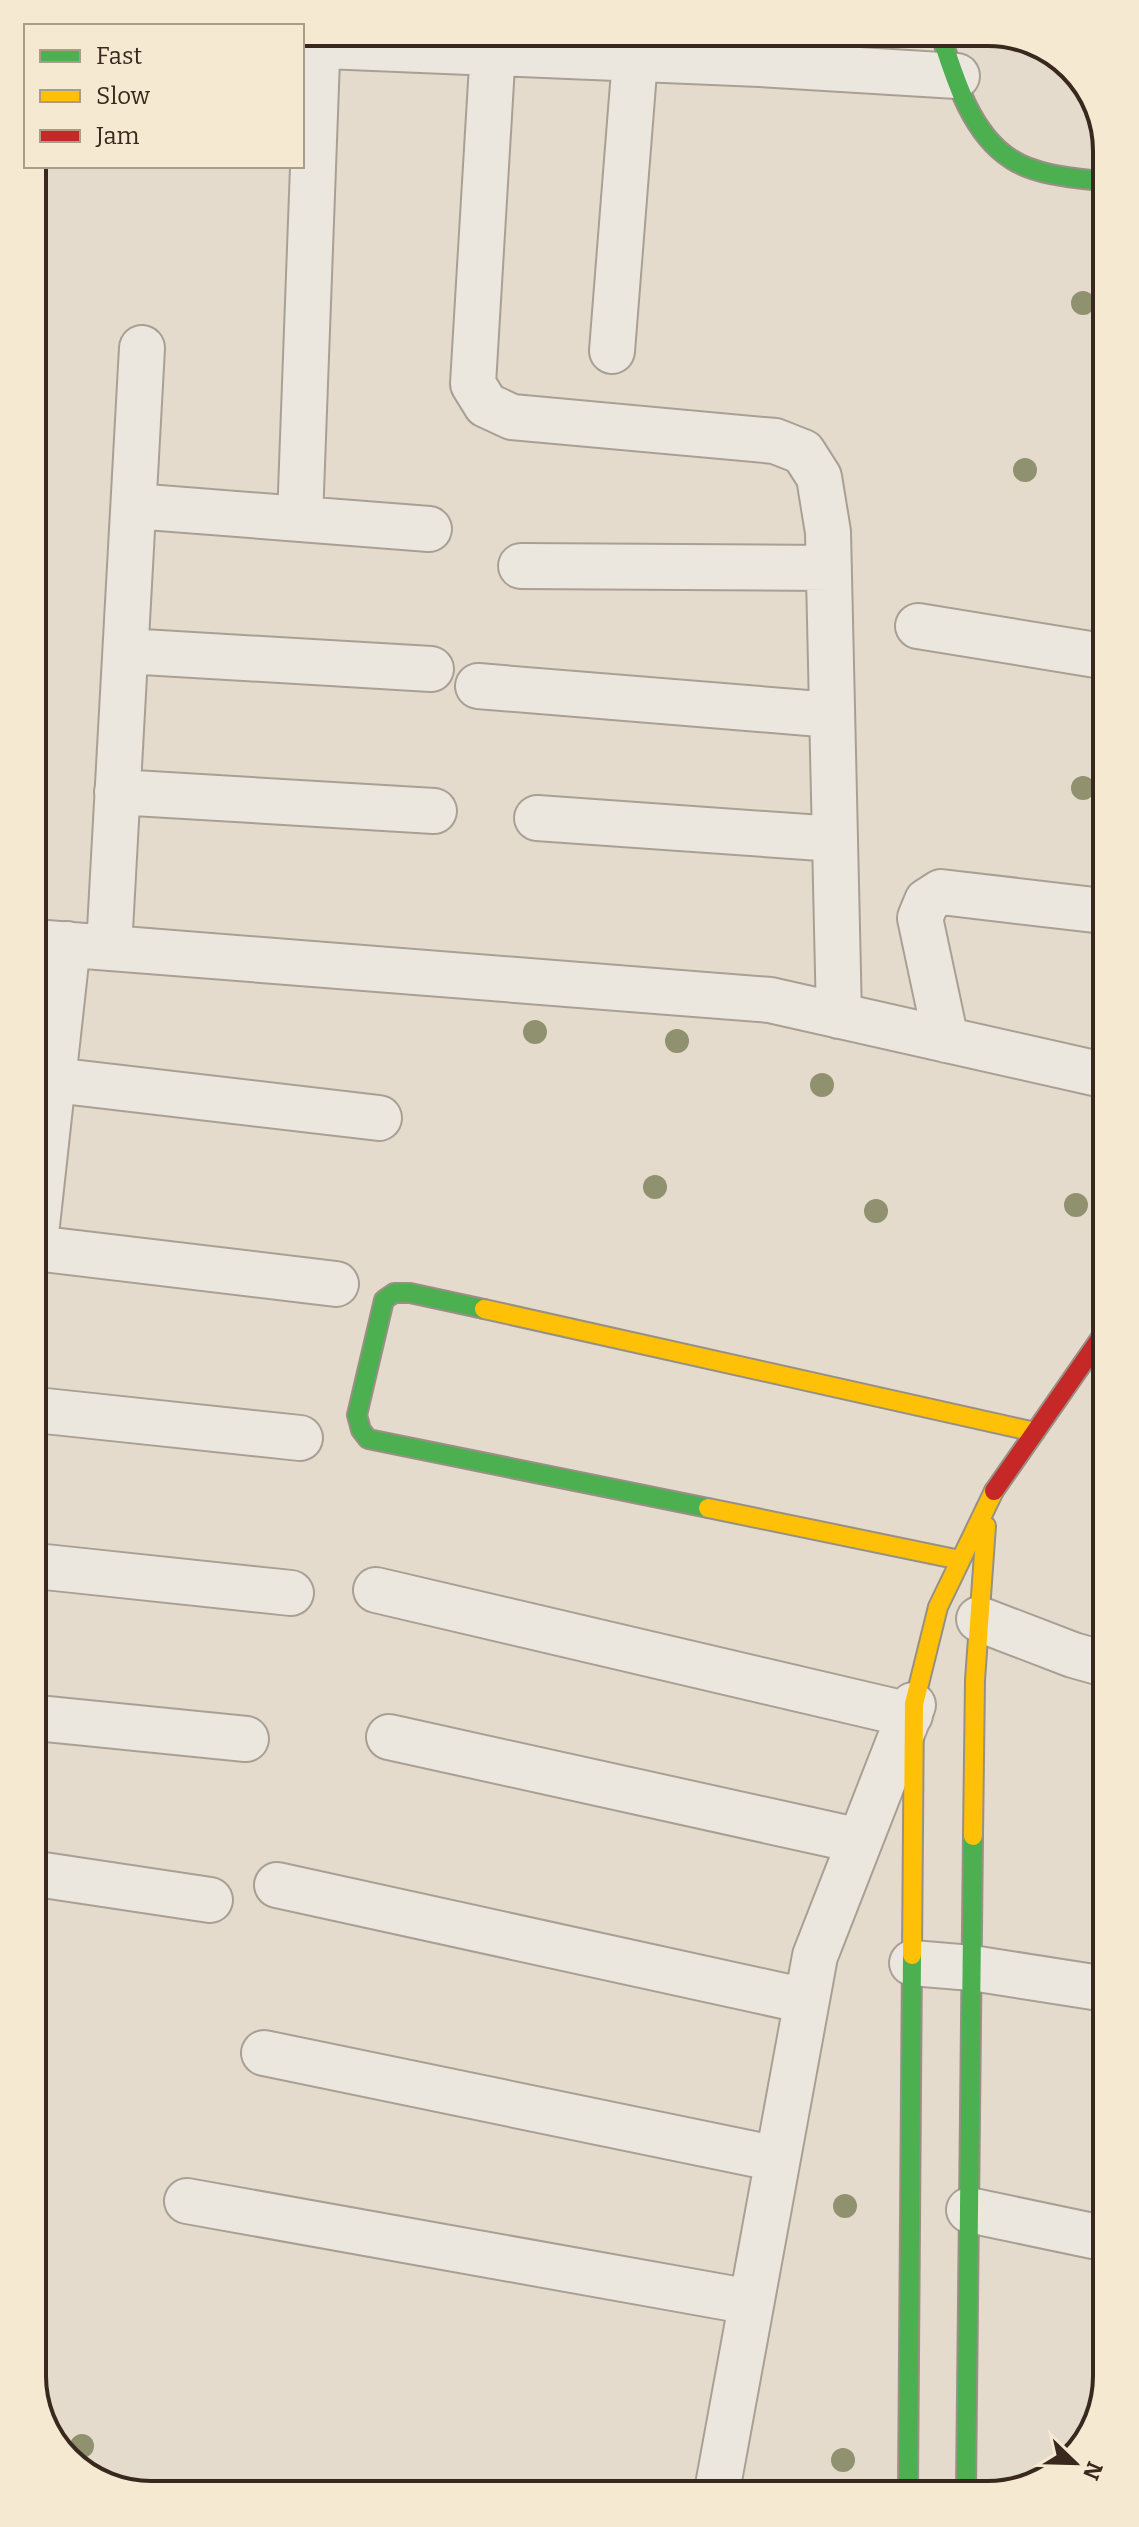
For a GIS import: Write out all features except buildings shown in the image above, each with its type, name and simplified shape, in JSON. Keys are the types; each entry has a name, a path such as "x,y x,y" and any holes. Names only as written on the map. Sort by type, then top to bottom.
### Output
{"street":[{"path":"300,519 313,46"},
{"path":"493,46 473,384 486,405 512,417 775,441 803,452 819,477 828,532 839,1016"},
{"path":"520,46 635,59 947,47 976,123 1012,160 1080,180 1093,181"},
{"path":"612,351 635,59"},
{"path":"46,1129 70,945 117,792 142,348"},
{"path":"134,506 429,529"},
{"path":"521,566 829,568"},
{"path":"918,626 1093,655"},
{"path":"126,651 431,669"},
{"path":"478,686 832,715"},
{"path":"117,792 434,811"},
{"path":"537,818 835,839"},
{"path":"946,1040 920,918 927,901 941,892 1093,910"},
{"path":"70,945 770,1000 1093,1073"},
{"path":"54,1080 379,1118"},
{"path":"46,1246 336,1284"},
{"path":"960,1560 368,1439 361,1430 357,1415 384,1300 394,1293 410,1293 1035,1432"},
{"path":"719,2481 815,1956 912,1710 938,1607 988,1500 1093,1349"},
{"path":"46,1411 300,1438"},
{"path":"966,2481 975,1680 988,1500"},
{"path":"46,1567 291,1593"},
{"path":"376,1590 912,1710"},
{"path":"979,1619 1093,1661"},
{"path":"908,2481 912,1710"},
{"path":"46,1719 246,1739"},
{"path":"389,1737 860,1841"},
{"path":"46,1875 210,1900"},
{"path":"277,1885 806,2001"},
{"path":"912,1963 972,1968 1093,1987"},
{"path":"264,2053 777,2159"},
{"path":"187,2201 751,2302"},
{"path":"969,2210 1093,2236"}],"traffic: fast":[{"path":"944,46 965,102 997,148 1031,169 1093,180"},
{"path":"484,1309 410,1293 394,1293 384,1300 357,1415 361,1430 368,1439 708,1508"},
{"path":"966,2481 973,1836"},
{"path":"908,2481 912,1955"}],"traffic: slow":[{"path":"484,1309 1035,1432"},
{"path":"912,1955 914,1704 938,1607 994,1491"},
{"path":"708,1508 960,1560"},
{"path":"973,1836 975,1680 986,1526"}],"traffic: jam":[{"path":"994,1491 1093,1349"}]}
